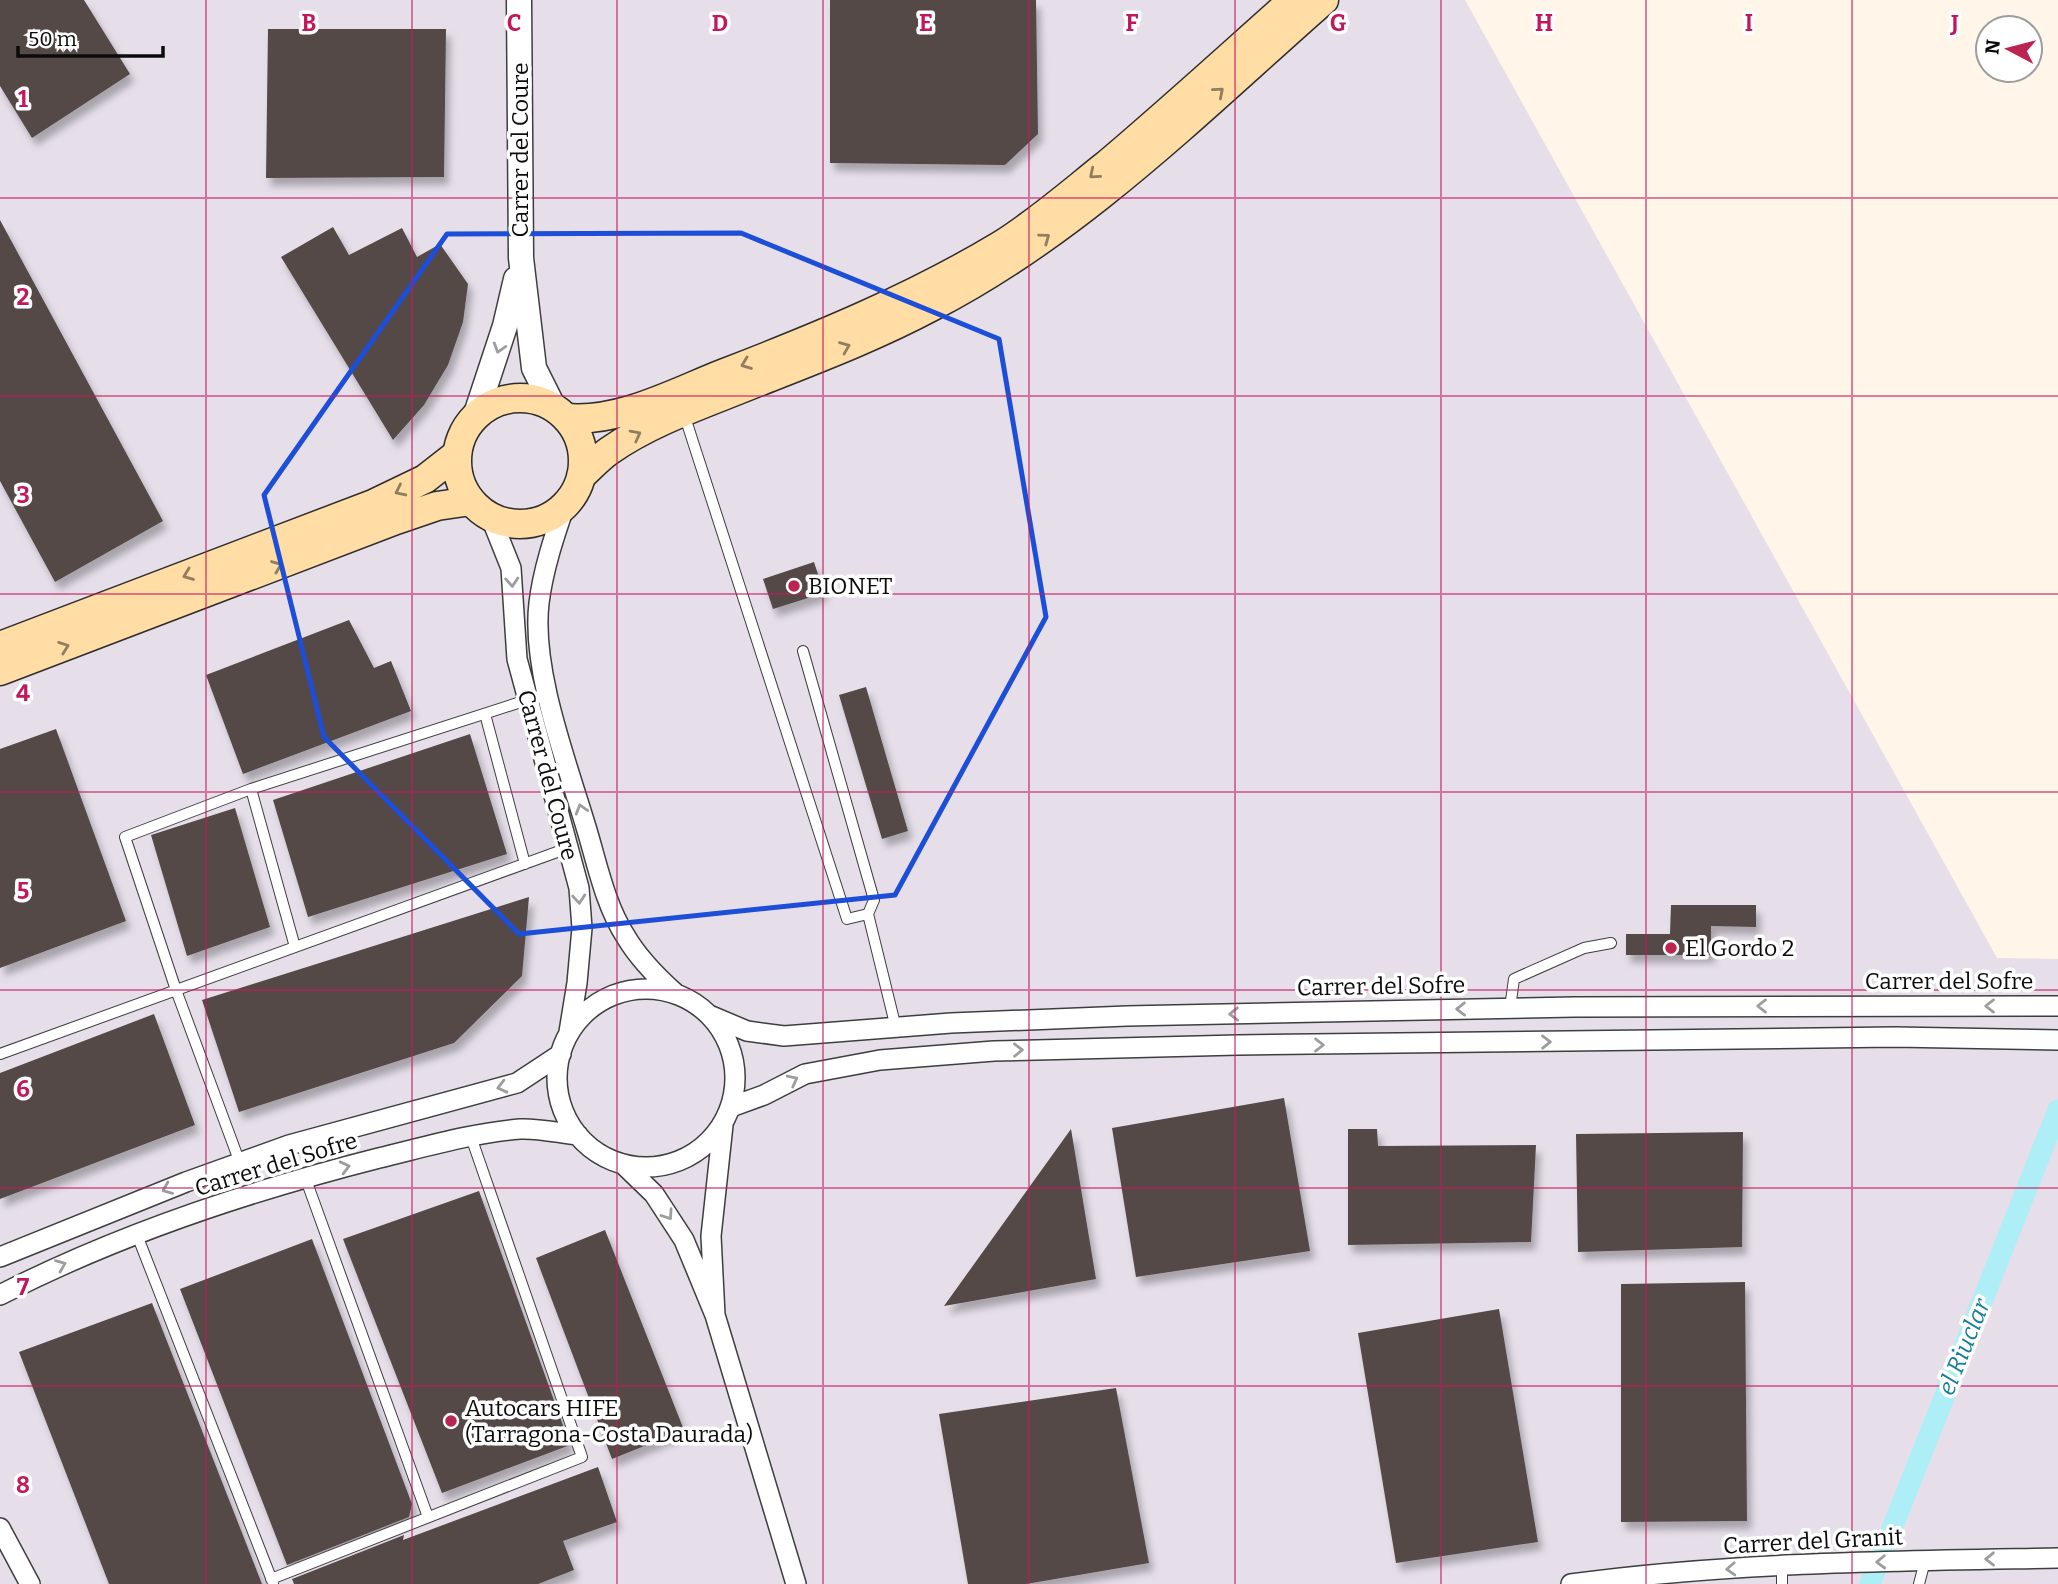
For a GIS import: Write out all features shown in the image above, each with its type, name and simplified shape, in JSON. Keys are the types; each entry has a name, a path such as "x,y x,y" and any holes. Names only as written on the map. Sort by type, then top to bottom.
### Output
{"main road":[{"path":"560,413 586,420 614,414 773,354 932,284 1003,244 1108,163 1293,0"},
{"path":"581,476 607,452 684,412 869,338 996,271 1071,220 1324,0"},
{"path":"0,671 437,506 481,509 521,524 540,521 565,505 575,492 581,476 583,461 580,443 575,430 560,413 541,401 514,398 496,402 475,417 461,438 457,454 460,482 481,509"},
{"path":"0,646 373,504 425,479 457,454"}],"street":[{"name":"Carrer del Coure","path":"519,0 521,258 534,368 560,413"},
{"name":"Carrer del Coure","path":"475,417 505,326 521,258"},
{"name":"Carrer del Coure","path":"565,505 552,544 539,604 540,652 551,710 606,893 625,936 653,973 679,996"},
{"name":"Carrer del Coure","path":"481,509 511,568 517,659 579,888 582,928 569,1036"},
{"path":"715,1315 711,1236 727,1113 735,1081 733,1060 722,1031 709,1015 695,1004 663,991 645,989 624,992 596,1006 583,1017 569,1036 558,1070 560,1100 578,1135 595,1151 623,1164 638,1167 659,1167 678,1162 707,1143 718,1131 727,1113 805,1074 880,1060 994,1051 1238,1045 1895,1037 2056,1040"},
{"name":"Carrer del Sofre","path":"709,1015 747,1031 784,1036 951,1023 1128,1016 1510,1008 2058,1006"},
{"name":"Carrer del Sofre","path":"0,1257 174,1186 289,1145 517,1083 561,1054"},
{"name":"Carrer del Sofre","path":"0,1295 52,1269 137,1235 305,1177 471,1137 523,1129 578,1135"},
{"path":"623,1164 654,1194 684,1240 715,1315 796,1584"},
{"path":"0,1528 30,1584"},
{"name":"Carrer del Granit","path":"1571,1584 1696,1571 1782,1575 1849,1562 2058,1558"}],"lane":[{"path":"684,412 848,919 868,914"},
{"path":"803,651 874,900 868,914 897,1028"},
{"path":"240,1163 176,990 125,836 251,789 527,700"},
{"path":"485,714 525,864"},
{"path":"251,789 295,947"},
{"path":"0,1054 568,848"},
{"path":"1510,1008 1514,979 1584,948 1611,943"},
{"path":"137,1235 272,1581 582,1457 471,1137"},
{"path":"305,1177 428,1517"},
{"path":"1919,1561 1919,1584"}],"highlighted area":[{"path":"741,233 999,339 1046,617 895,895 519,934 324,737 264,495 447,234"}],"shaded area":[{"path":"0,0 1465,0 1997,958 2058,959 2058,1584 0,1584"}],"building":[{"path":"0,0 84,0 130,74 32,138 0,86"},
{"path":"830,0 1036,0 1038,134 1005,165 830,163"},
{"path":"268,29 446,29 444,177 266,178"},
{"path":"0,220 163,521 55,582 0,481"},
{"path":"333,227 349,255 402,228 417,257 440,244 468,284 463,322 448,365 424,405 393,440 281,257"},
{"name":"BIONET","path":"814,562 824,593 773,609 763,579"},
{"path":"349,620 374,668 391,661 411,711 243,774 206,675"},
{"path":"866,687 908,831 882,839 839,695"},
{"path":"56,729 126,921 0,968 0,749"},
{"path":"470,734 507,854 308,917 273,800"},
{"path":"235,808 270,927 187,956 151,835"},
{"path":"529,897 522,976 454,1043 239,1112 202,1000"},
{"path":"1671,905 1756,905 1756,927 1711,926 1711,955 1626,955 1626,934 1670,934"},
{"path":"154,1014 195,1125 0,1199 0,1073"},
{"path":"1284,1098 1310,1251 1136,1277 1112,1128"},
{"path":"1071,1129 1096,1279 944,1306"},
{"path":"1348,1129 1377,1129 1378,1146 1536,1145 1531,1242 1348,1245"},
{"path":"1743,1132 1742,1247 1578,1252 1576,1134"},
{"path":"479,1191 570,1445 442,1493 343,1239"},
{"path":"605,1230 684,1430 612,1459 536,1258"},
{"path":"312,1239 412,1504 409,1517 287,1565 180,1289"},
{"path":"1745,1282 1747,1521 1621,1522 1621,1284"},
{"path":"152,1303 262,1584 109,1584 19,1352"},
{"path":"1499,1309 1538,1542 1396,1563 1358,1333"},
{"path":"1116,1388 1149,1563 1026,1584 968,1584 939,1414"},
{"path":"598,1467 617,1522 563,1541 574,1570 538,1584 294,1584 292,1579 404,1535 403,1540"}],"waterway":[{"name":"el Riuclar","path":"1870,1584 2058,1110"}],"place":[{"name":"BIONET","path":"794,586"},
{"name":"El Gordo 2","path":"1671,948"},
{"name":"Autocars HIFE (Tarragona-Costa Daurada)","path":"451,1421"}]}
